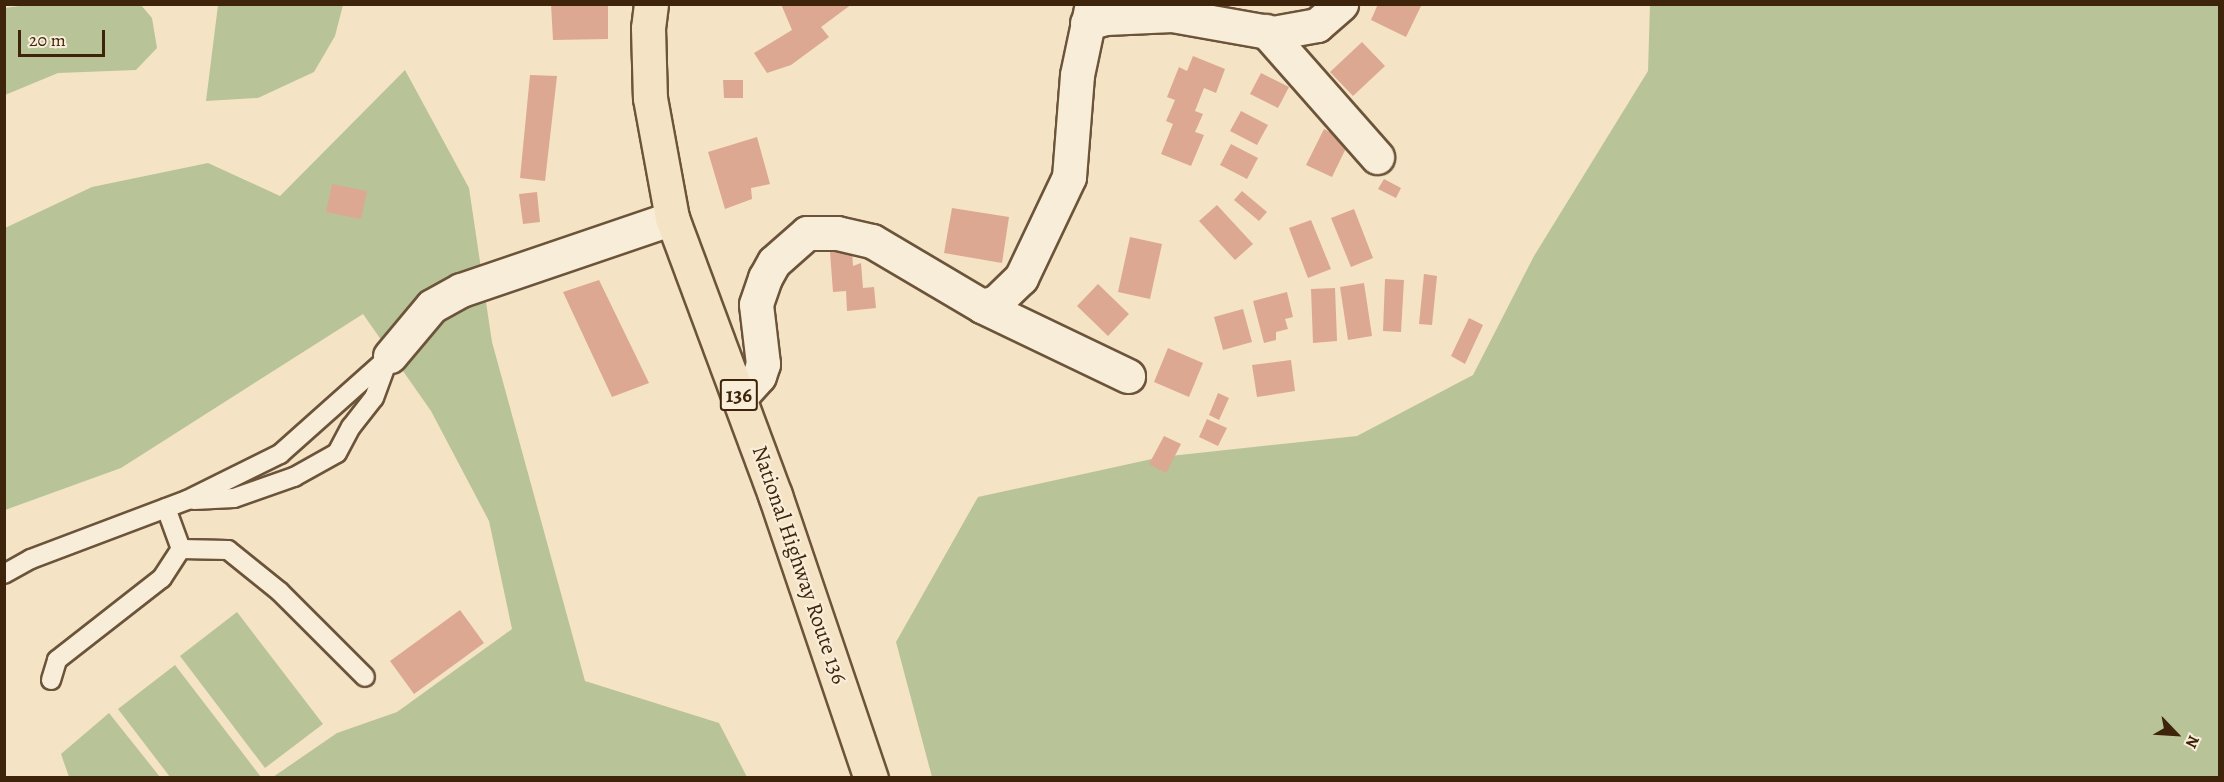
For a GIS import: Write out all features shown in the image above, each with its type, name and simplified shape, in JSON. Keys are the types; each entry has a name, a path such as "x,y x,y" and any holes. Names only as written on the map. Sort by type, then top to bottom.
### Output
{"highway":[{"name":"National Highway Route 136","path":"651,4 648,28 650,98 672,218 740,397 871,777"}],"street":[{"path":"982,306 996,302 1021,278 1069,177 1077,75 1090,14 1106,18 1172,15 1266,31 1317,25 1341,4"},
{"path":"1266,31 1377,157"},
{"path":"390,356 432,306 461,290 577,254 672,218"},
{"path":"740,397 759,376 763,364 756,304 765,278 774,262 807,233 837,233 872,241 982,306 1128,376"}],"lane":[{"path":"187,500 234,498 294,477 337,453 351,428 374,398 390,356"},
{"path":"4,574 31,559 187,500 280,454 390,356"},
{"path":"166,507 181,549"},
{"path":"181,549 228,550 280,592 364,678"},
{"path":"51,680 57,660 162,578 181,549"}],"green space":[{"path":"218,4 343,5 335,36 314,72 258,98 206,101"},
{"path":"26,5 141,5 152,18 157,48 136,70 58,73 5,95 5,8"},
{"path":"1650,5 2219,5 2219,777 932,777 896,642 978,497 1161,457 1357,436 1473,375 1534,256 1648,71"},
{"path":"405,70 469,188 492,342 585,681 719,723 747,777 273,777 337,733 397,712 512,629 489,521 431,411 363,314 121,468 5,510 5,228 92,187 208,163 280,196"},
{"path":"237,612 323,724 265,768 180,656"},
{"path":"175,665 261,777 170,777 118,709"},
{"path":"109,713 160,777 69,777 61,754"}],"building":[{"path":"551,4 608,4 608,39 553,40"},
{"path":"781,4 852,4 821,27 829,37 791,65 767,73 754,53 792,30"},
{"path":"1378,4 1422,4 1406,37 1371,20"},
{"path":"1362,42 1385,66 1353,96 1330,72"},
{"path":"1193,56 1225,69 1216,93 1204,88 1195,111 1203,114 1195,132 1204,135 1191,166 1161,154 1173,124 1166,121 1175,100 1167,97 1179,67 1187,71"},
{"path":"1261,73 1289,87 1278,108 1250,94"},
{"path":"530,75 557,76 545,181 520,178"},
{"path":"723,80 743,80 743,98 724,98"},
{"path":"1241,111 1268,125 1257,145 1230,131"},
{"path":"1324,129 1349,142 1332,177 1306,165"},
{"path":"757,137 770,184 751,188 752,199 725,209 708,152"},
{"path":"1231,144 1258,158 1247,179 1220,165"},
{"path":"1384,179 1401,188 1396,198 1378,189"},
{"path":"332,184 367,191 361,219 326,212"},
{"path":"1242,191 1267,212 1259,221 1234,200"},
{"path":"537,192 540,222 523,224 519,194"},
{"path":"1217,205 1253,244 1235,260 1199,221"},
{"path":"952,208 1009,217 1002,263 944,253"},
{"path":"1354,209 1373,258 1351,267 1331,218"},
{"path":"1311,220 1331,269 1308,278 1289,228"},
{"path":"1130,237 1162,244 1150,299 1118,292"},
{"path":"852,250 853,266 861,263 863,288 874,287 876,308 847,311 846,291 833,292 830,252"},
{"path":"1424,274 1437,276 1432,325 1419,324"},
{"path":"1385,279 1404,280 1401,332 1383,331"},
{"path":"599,280 649,383 612,397 563,292"},
{"path":"1364,283 1372,336 1348,340 1340,287"},
{"path":"1098,284 1129,314 1108,336 1077,306"},
{"path":"1335,288 1337,341 1313,343 1311,289"},
{"path":"1287,292 1293,317 1285,319 1288,329 1276,332 1276,340 1264,343 1253,301"},
{"path":"1243,309 1252,342 1223,350 1214,317"},
{"path":"1469,318 1483,325 1465,364 1451,356"},
{"path":"1168,348 1203,363 1189,397 1154,382"},
{"path":"1291,360 1295,391 1257,397 1252,365"},
{"path":"1218,393 1229,398 1219,420 1209,415"},
{"path":"1207,419 1227,428 1218,446 1199,437"},
{"path":"1164,436 1181,444 1166,473 1149,464"},
{"path":"460,610 484,643 414,694 390,661"}]}
